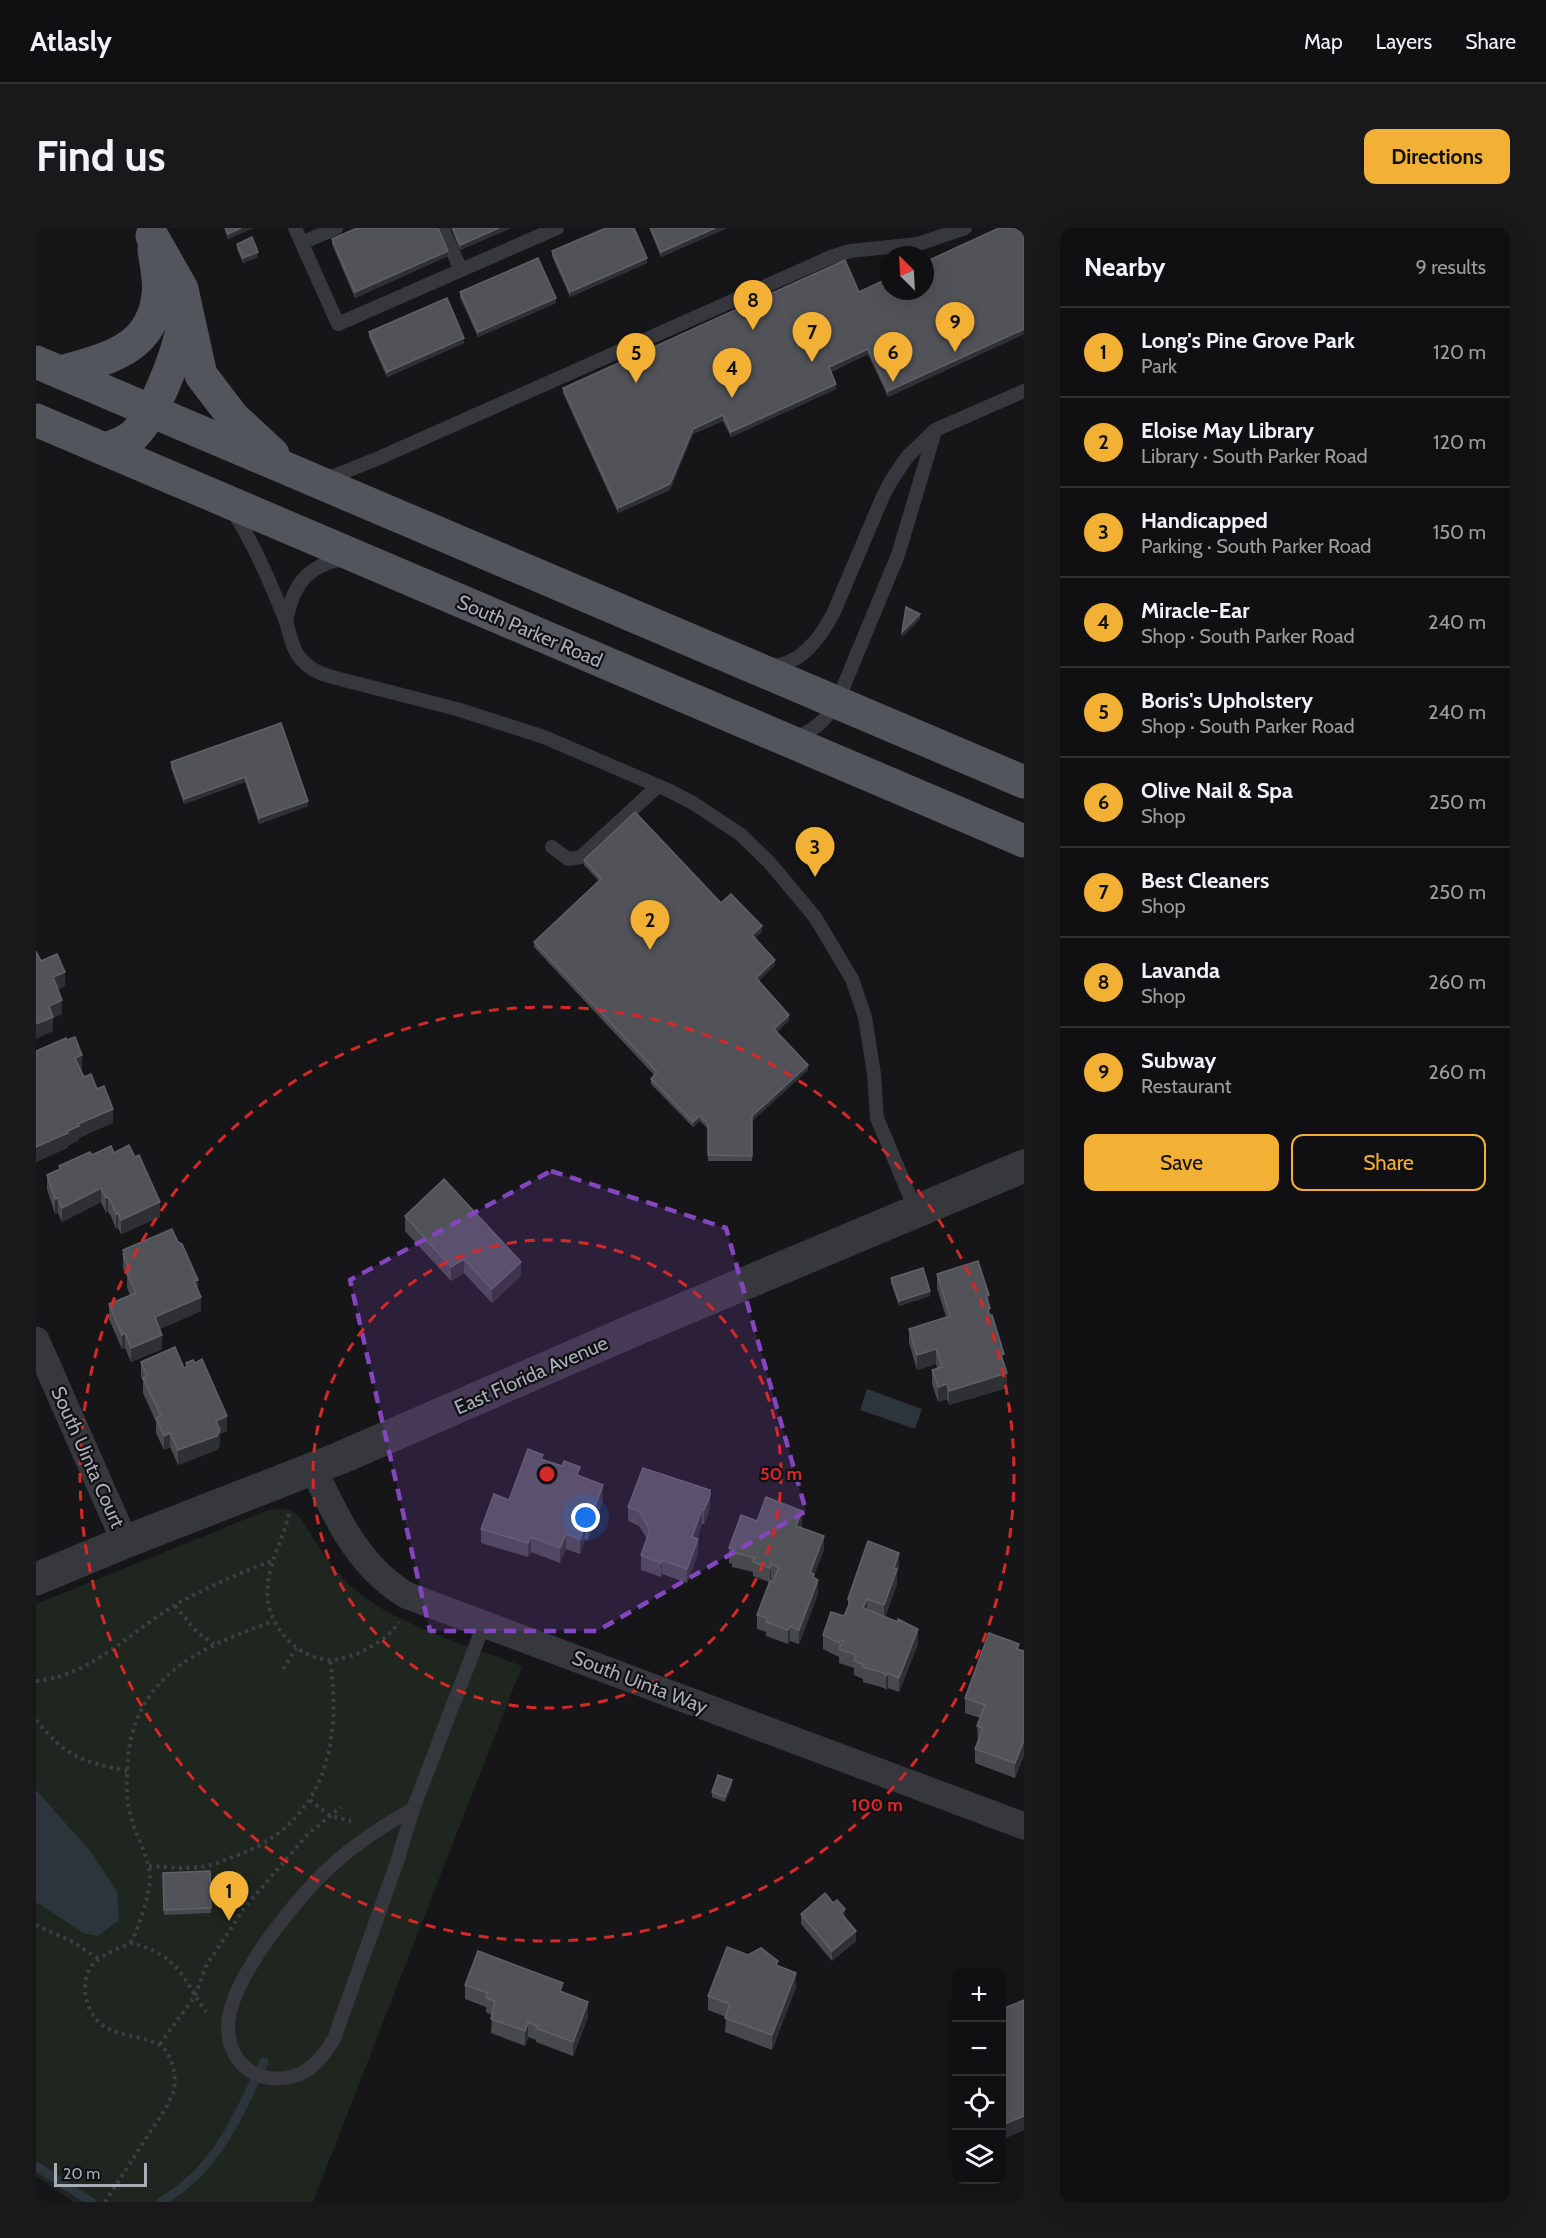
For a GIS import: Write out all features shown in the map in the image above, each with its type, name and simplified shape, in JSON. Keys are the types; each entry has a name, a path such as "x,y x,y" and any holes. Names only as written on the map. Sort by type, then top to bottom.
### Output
{"main road":[{"path":"150,232 177,279 201,375 233,417 290,469"},
{"path":"49,367 106,359 130,347 145,330 156,307 159,284 150,232"},
{"path":"105,449 132,437 151,410 179,341 184,300"},
{"path":"49,367 1024,782"},
{"name":"South Parker Road","path":"36,420 1024,841"}],"street":[{"name":"East Florida Avenue","path":"36,1579 313,1468 655,1321 1024,1167"},
{"name":"South Uinta Court","path":"36,1340 125,1542"},
{"name":"South Uinta Way","path":"313,1468 339,1522 368,1565 391,1586 406,1595 1024,1826"}],"lane":[{"path":"295,228 338,324 557,228"},
{"path":"302,243 336,228"},
{"path":"442,228 461,270"},
{"path":"319,482 385,455 831,257 850,251 918,244 965,228"},
{"path":"753,667 785,664 819,638 833,614 891,481 907,458 935,430 1024,390"},
{"path":"786,741 816,728 837,702 906,533 935,430"},
{"path":"224,500 251,541 286,622 294,649 300,658 323,675 407,695 544,737 693,803 740,834 793,889 835,948 852,980 866,1017 874,1074 875,1109 880,1129 916,1211"},
{"path":"286,622 291,597 301,580 327,563 358,557"},
{"path":"552,847 568,860 581,857 658,786"},
{"path":"413,1809 377,1828 336,1861 305,1893 249,1968 234,1997 228,2024 230,2046 241,2064 257,2075 278,2080 301,2074 320,2060 334,2038 397,1862 413,1809 484,1624"}],"path":[{"path":"290,1510 282,1538 271,1561 267,1585 268,1604 273,1621 296,1648 313,1657 330,1660 355,1654 379,1643 393,1632 401,1618"},
{"path":"36,1681 67,1674 91,1664 175,1606 238,1574 271,1561"},
{"path":"175,1606 198,1633 214,1644"},
{"path":"131,1943 150,1882 149,1866 131,1817 127,1796 130,1740 140,1713 157,1684 195,1655 214,1644 273,1621"},
{"path":"283,1670 296,1648"},
{"path":"149,1866 201,1867 247,1852 283,1830 296,1818 310,1800 322,1775 332,1742 335,1724 335,1689 330,1660"},
{"path":"36,1720 53,1742 66,1752 98,1765 127,1770"},
{"path":"310,1800 330,1816 377,1828"},
{"path":"160,2044 195,1996 206,1966 245,1907 308,1834 341,1807"},
{"path":"36,1926 73,1942 99,1959"},
{"path":"105,2202 167,2106 174,2089 175,2076 170,2059 160,2044 109,2030 99,2022 88,2007 87,1978 93,1964 107,1953 131,1943 169,1958 180,1969 195,1996"}],"highlighted area":[{"path":"551,1171 726,1228 806,1511 597,1631 430,1631 350,1280"}],"shaded area":[{"path":"867,1389 922,1409 915,1429 860,1410"},
{"path":"290,1510 300,1517 342,1577 358,1593 379,1607 426,1630 522,1666 313,2202 74,2202 36,2176 36,1604 266,1511"},
{"path":"36,1790 91,1852 117,1891 119,1920 98,1936 83,1933 36,1902"}],"building":[{"path":"226,228 241,228 228,234"},
{"path":"357,228 438,228 448,251 355,292 332,239"},
{"path":"453,228 499,228 460,245"},
{"path":"606,228 634,228 647,258 570,292 552,251"},
{"path":"651,228 715,228 661,252"},
{"path":"999,228 1024,228 1024,329 888,391 868,349 829,367 836,384 731,432 723,415 693,429 670,484 618,508 563,388 845,260 859,292 880,282 880,300 934,300 934,258"},
{"path":"252,237 258,252 243,258 237,244"},
{"path":"538,258 556,298 478,332 460,292"},
{"path":"447,298 464,338 387,372 369,332"},
{"path":"906,607 920,614 902,632"},
{"path":"281,723 308,801 259,818 245,777 184,799 171,762"},
{"path":"635,812 721,903 731,894 762,926 752,935 775,960 756,978 789,1015 774,1029 808,1065 752,1116 752,1156 708,1155 708,1124 700,1116 693,1122 651,1079 657,1072 534,942 601,879 584,860"},
{"path":"36,951 41,961 57,954 65,972 53,977 62,1000 49,1006 53,1017 36,1024"},
{"path":"75,1037 82,1055 75,1058 84,1077 91,1074 97,1089 104,1086 113,1109 78,1124 79,1126 67,1131 68,1133 36,1147 36,1051 66,1038 67,1040"},
{"path":"129,1145 135,1157 139,1155 160,1202 121,1220 101,1188 62,1208 58,1198 55,1199 47,1175 60,1169 59,1166 90,1152 92,1155 111,1146 114,1153"},
{"path":"444,1179 521,1262 492,1289 464,1259 451,1267 405,1216"},
{"path":"172,1229 178,1242 182,1244 198,1280 194,1281 201,1297 155,1317 162,1335 131,1348 125,1333 122,1335 109,1304 136,1293 127,1273 130,1271 123,1250"},
{"path":"978,1261 989,1295 986,1296 990,1308 988,1309 989,1315 992,1315 1004,1354 1001,1355 1007,1373 949,1391 947,1384 938,1387 932,1370 942,1367 936,1349 917,1355 909,1329 950,1316 937,1274"},
{"path":"923,1268 930,1291 899,1301 891,1278"},
{"path":"175,1347 184,1368 187,1366 186,1363 193,1360 195,1363 202,1359 227,1416 216,1421 220,1430 217,1436 178,1450 170,1433 164,1436 156,1418 161,1416 143,1378 147,1376 141,1362"},
{"path":"528,1449 543,1455 541,1459 562,1466 564,1461 580,1467 577,1475 603,1485 588,1525 585,1524 580,1539 566,1534 560,1548 531,1537 528,1543 481,1529 494,1494 509,1500"},
{"path":"643,1468 710,1490 692,1537 698,1539 687,1569 662,1560 661,1563 641,1555 650,1530 639,1511 628,1507"},
{"path":"766,1497 802,1511 796,1526 824,1536 810,1573 814,1574 813,1577 818,1580 799,1630 790,1626 788,1630 766,1622 767,1618 757,1615 770,1581 773,1582 779,1567 771,1564 770,1568 756,1563 753,1561 755,1558 732,1552 733,1549 729,1548 741,1515 757,1521"},
{"path":"868,1541 899,1553 894,1568 897,1569 884,1605 867,1599 863,1608 898,1622 898,1619 918,1629 899,1678 888,1673 886,1676 884,1673 863,1667 864,1665 854,1661 856,1655 839,1649 843,1641 840,1640 839,1643 823,1635 831,1612 844,1616"},
{"path":"989,1633 1019,1644 1017,1649 1024,1651 1024,1740 1015,1763 975,1749 983,1728 977,1726 985,1705 965,1698"},
{"path":"718,1775 732,1780 725,1797 712,1792"},
{"path":"210,1871 211,1908 164,1910 163,1873"},
{"path":"825,1893 833,1903 837,1900 845,1909 841,1913 856,1931 832,1951 801,1914"},
{"path":"727,1947 748,1955 761,1948 778,1961 776,1965 796,1973 772,2035 725,2018 730,2004 708,1996"},
{"path":"478,1951 563,1983 560,1991 588,2002 573,2042 536,2028 537,2026 528,2022 525,2031 491,2019 495,2001 486,1998 488,1993 465,1985"},
{"path":"1024,2000 1024,2116 1006,2123 1006,2022 1006,2007"}],"waterway":[{"path":"161,2202 181,2189 211,2158 234,2122 264,2062"},
{"path":"36,2166 91,2202"}],"place":[{"name":"Lavanda","path":"753,330"},
{"name":"Subway","path":"955,352"},
{"name":"Best Cleaners","path":"812,362"},
{"name":"Olive Nail & Spa","path":"893,382"},
{"name":"Boris's Upholstery","path":"636,383"},
{"name":"Miracle-Ear","path":"732,398"},
{"name":"Handicapped","path":"815,877"},
{"name":"Eloise May Library","path":"650,950"},
{"name":"Long's Pine Grove Park","path":"229,1921"}]}
